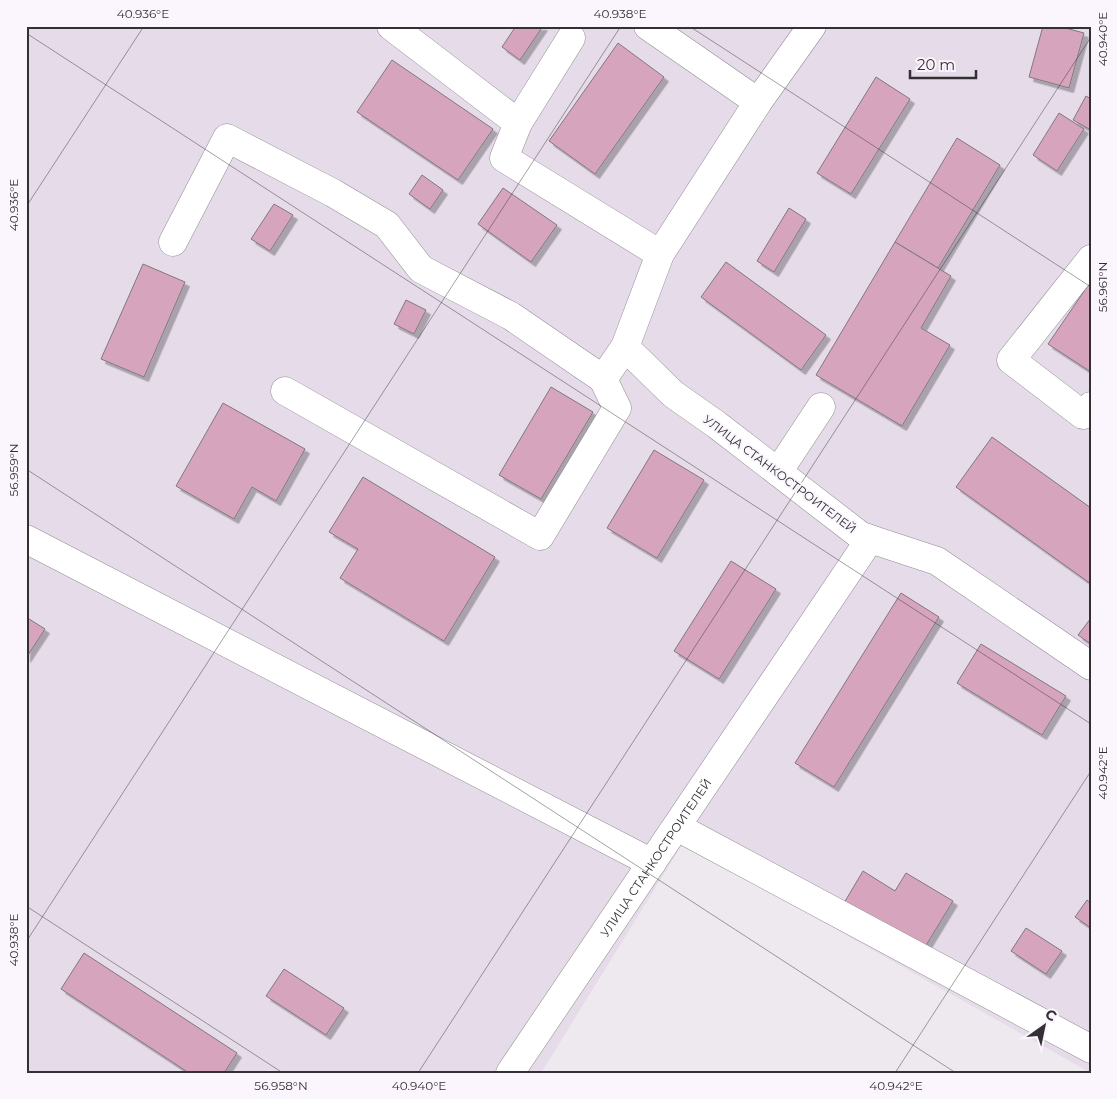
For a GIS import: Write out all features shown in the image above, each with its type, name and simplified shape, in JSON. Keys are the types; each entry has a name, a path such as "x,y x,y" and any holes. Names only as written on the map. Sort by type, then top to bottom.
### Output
{"lane":[{"path":"391,26 518,123"},
{"path":"648,26 758,102"},
{"path":"603,379 625,347 660,254 758,102 812,26"},
{"path":"571,38 518,123 504,158 660,254"},
{"path":"173,242 227,138 333,193 387,225 421,269 511,316 603,379 617,408 540,536 285,391"},
{"path":"1091,259 1011,360 1083,416 1091,406"},
{"name":"УЛИЦА СТАНКОСТРОИТЕЛЕЙ","path":"510,1073 870,539 861,536 717,425 673,394 625,347"},
{"path":"778,472 822,407"},
{"path":"861,536 936,560 1091,666"},
{"path":"26,539 652,863"},
{"path":"677,827 1091,1049"}],"shaded area":[{"path":"26,26 1091,26 1091,1073 683,843 541,1073 26,1073"}],"building":[{"path":"516,26 543,26 520,60 502,47"},
{"path":"1043,26 1058,26 1084,33 1069,88 1029,77"},
{"path":"618,43 664,77 595,174 549,141"},
{"path":"392,60 493,129 458,180 357,112"},
{"path":"876,77 910,99 851,194 817,173"},
{"path":"1086,96 1091,99 1091,130 1073,120"},
{"path":"1059,113 1084,129 1057,171 1033,155"},
{"path":"957,138 1000,165 938,268 895,242"},
{"path":"422,175 443,190 430,209 409,194"},
{"path":"503,188 557,225 531,262 478,224"},
{"path":"274,204 293,215 270,251 251,239"},
{"path":"789,208 806,219 774,272 757,261"},
{"path":"895,242 951,276 921,328 950,345 902,426 816,375"},
{"path":"726,262 826,335 801,370 701,297"},
{"path":"143,264 185,282 144,377 101,359"},
{"path":"1091,281 1091,372 1048,344"},
{"path":"406,300 426,310 414,334 394,324"},
{"path":"551,387 593,412 541,499 499,475"},
{"path":"223,403 305,449 276,501 252,487 234,519 176,486"},
{"path":"992,437 1091,508 1091,584 956,487"},
{"path":"654,450 704,480 657,558 607,528"},
{"path":"363,477 495,557 444,641 340,578 358,549 329,532"},
{"path":"731,561 776,589 719,679 674,651"},
{"path":"901,593 939,617 834,787 795,763"},
{"path":"26,617 45,629 26,658"},
{"path":"1091,618 1091,644 1078,635"},
{"path":"981,644 1066,696 1042,735 957,683"},
{"path":"863,871 895,891 906,873 953,901 922,952 844,903"},
{"path":"1087,900 1091,903 1091,928 1075,917"},
{"path":"1026,928 1062,951 1046,974 1011,951"},
{"path":"84,953 237,1053 224,1073 189,1073 61,989"},
{"path":"284,969 344,1008 326,1035 266,996"}]}
